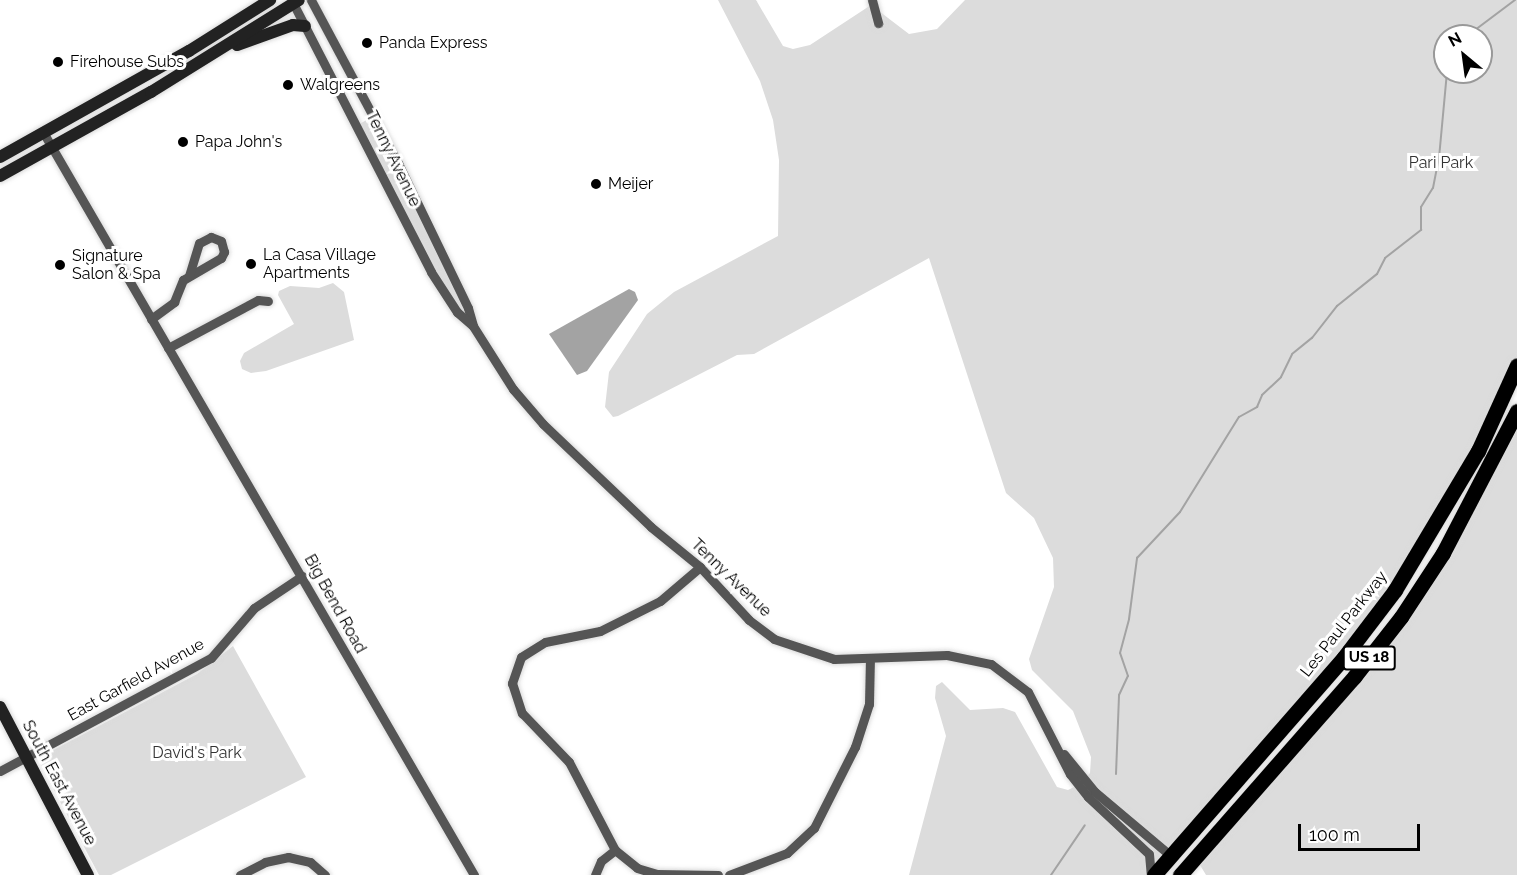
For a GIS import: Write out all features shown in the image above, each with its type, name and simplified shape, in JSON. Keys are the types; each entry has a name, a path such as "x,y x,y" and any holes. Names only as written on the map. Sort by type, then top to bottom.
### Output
{"main road":[{"path":"0,157 202,43 270,0"},
{"path":"0,176 224,49 295,1"},
{"path":"224,49 293,25 305,26"},
{"name":"Les Paul Parkway","path":"1153,875 1344,657 1395,590 1473,460 1517,365"},
{"name":"US 18","path":"1180,875 1354,677 1401,616 1443,553 1517,411"},
{"name":"South East Avenue","path":"0,707 88,875"},
{"path":"1169,875 1174,868 1171,856"}],"street":[{"name":"Tenny Avenue","path":"311,0 374,116 468,308 473,326"},
{"path":"872,0 878,23"},
{"name":"Tenny Avenue","path":"295,1 305,26 444,293 473,326 513,389 543,424 651,527 700,567 749,620 774,639 834,659 947,656 991,664 1028,692 1070,774 1088,797 1149,854 1153,875"},
{"path":"358,124 374,116"},
{"name":"Big Bend Road","path":"44,132 474,875"},
{"path":"407,224 422,216"},
{"path":"151,319 174,302 180,284 189,275 221,258 224,252 221,241 211,237 199,243 189,275"},
{"path":"168,348 258,300 268,301"},
{"path":"700,567 660,601 600,632 545,642 521,657 512,683 522,713 569,762 615,850 637,868 657,874 718,875"},
{"name":"East Garfield Avenue","path":"0,771 211,658 254,608 302,576"},
{"path":"729,875 787,853 814,828 855,747 869,704 870,658"},
{"name":"Tenny Avenue","path":"1055,743 1095,792 1171,856"},
{"path":"595,875 601,861 615,850"},
{"path":"240,875 265,862 288,857 310,862 325,875"}],"green space":[{"name":"Pari Park","path":"718,0 756,0 783,46 793,49 810,45 871,5 909,34 937,29 965,0 1517,0 1517,360 1503,392 1394,586 1152,875 909,875 946,736 935,698 936,686 942,682 970,710 1003,708 1015,712 1057,787 1068,790 1082,783 1090,773 1091,757 1073,711 1032,670 1029,659 1054,587 1053,558 1034,518 1006,493 929,258 754,354 737,355 618,416 613,417 605,407 609,372 647,314 674,292 778,236 779,160 773,120 760,81"},
{"path":"373,116 473,326 457,312 358,125"},
{"path":"333,283 344,292 354,340 266,371 251,373 242,369 240,361 244,353 294,324 278,295 279,291 290,286 319,288"},
{"path":"1517,430 1517,875 1206,875 1200,865 1372,663 1461,533"},
{"name":"David's Park","path":"233,646 306,777 111,875 99,875 40,764 44,755 197,674"}],"shaded area":[{"path":"629,289 635,292 638,300 587,371 577,375 549,334"}],"waterway":[{"path":"1483,24 1515,0"},
{"path":"1116,774 1119,695 1128,676 1120,653 1129,619 1137,558 1180,512 1239,417 1257,407 1262,395 1281,377 1292,354 1312,338 1337,306 1377,274 1385,258 1421,230 1421,207 1433,188 1439,158 1446,84"},
{"path":"1051,875 1085,825"}],"place":[{"name":"Panda Express","path":"367,43"},
{"name":"Firehouse Subs","path":"58,62"},
{"name":"Walgreens","path":"288,85"},
{"name":"Papa John's","path":"183,142"},
{"name":"Meijer","path":"596,184"},
{"name":"La Casa Village Apartments","path":"251,264"},
{"name":"Signature Salon & Spa","path":"60,265"}]}
